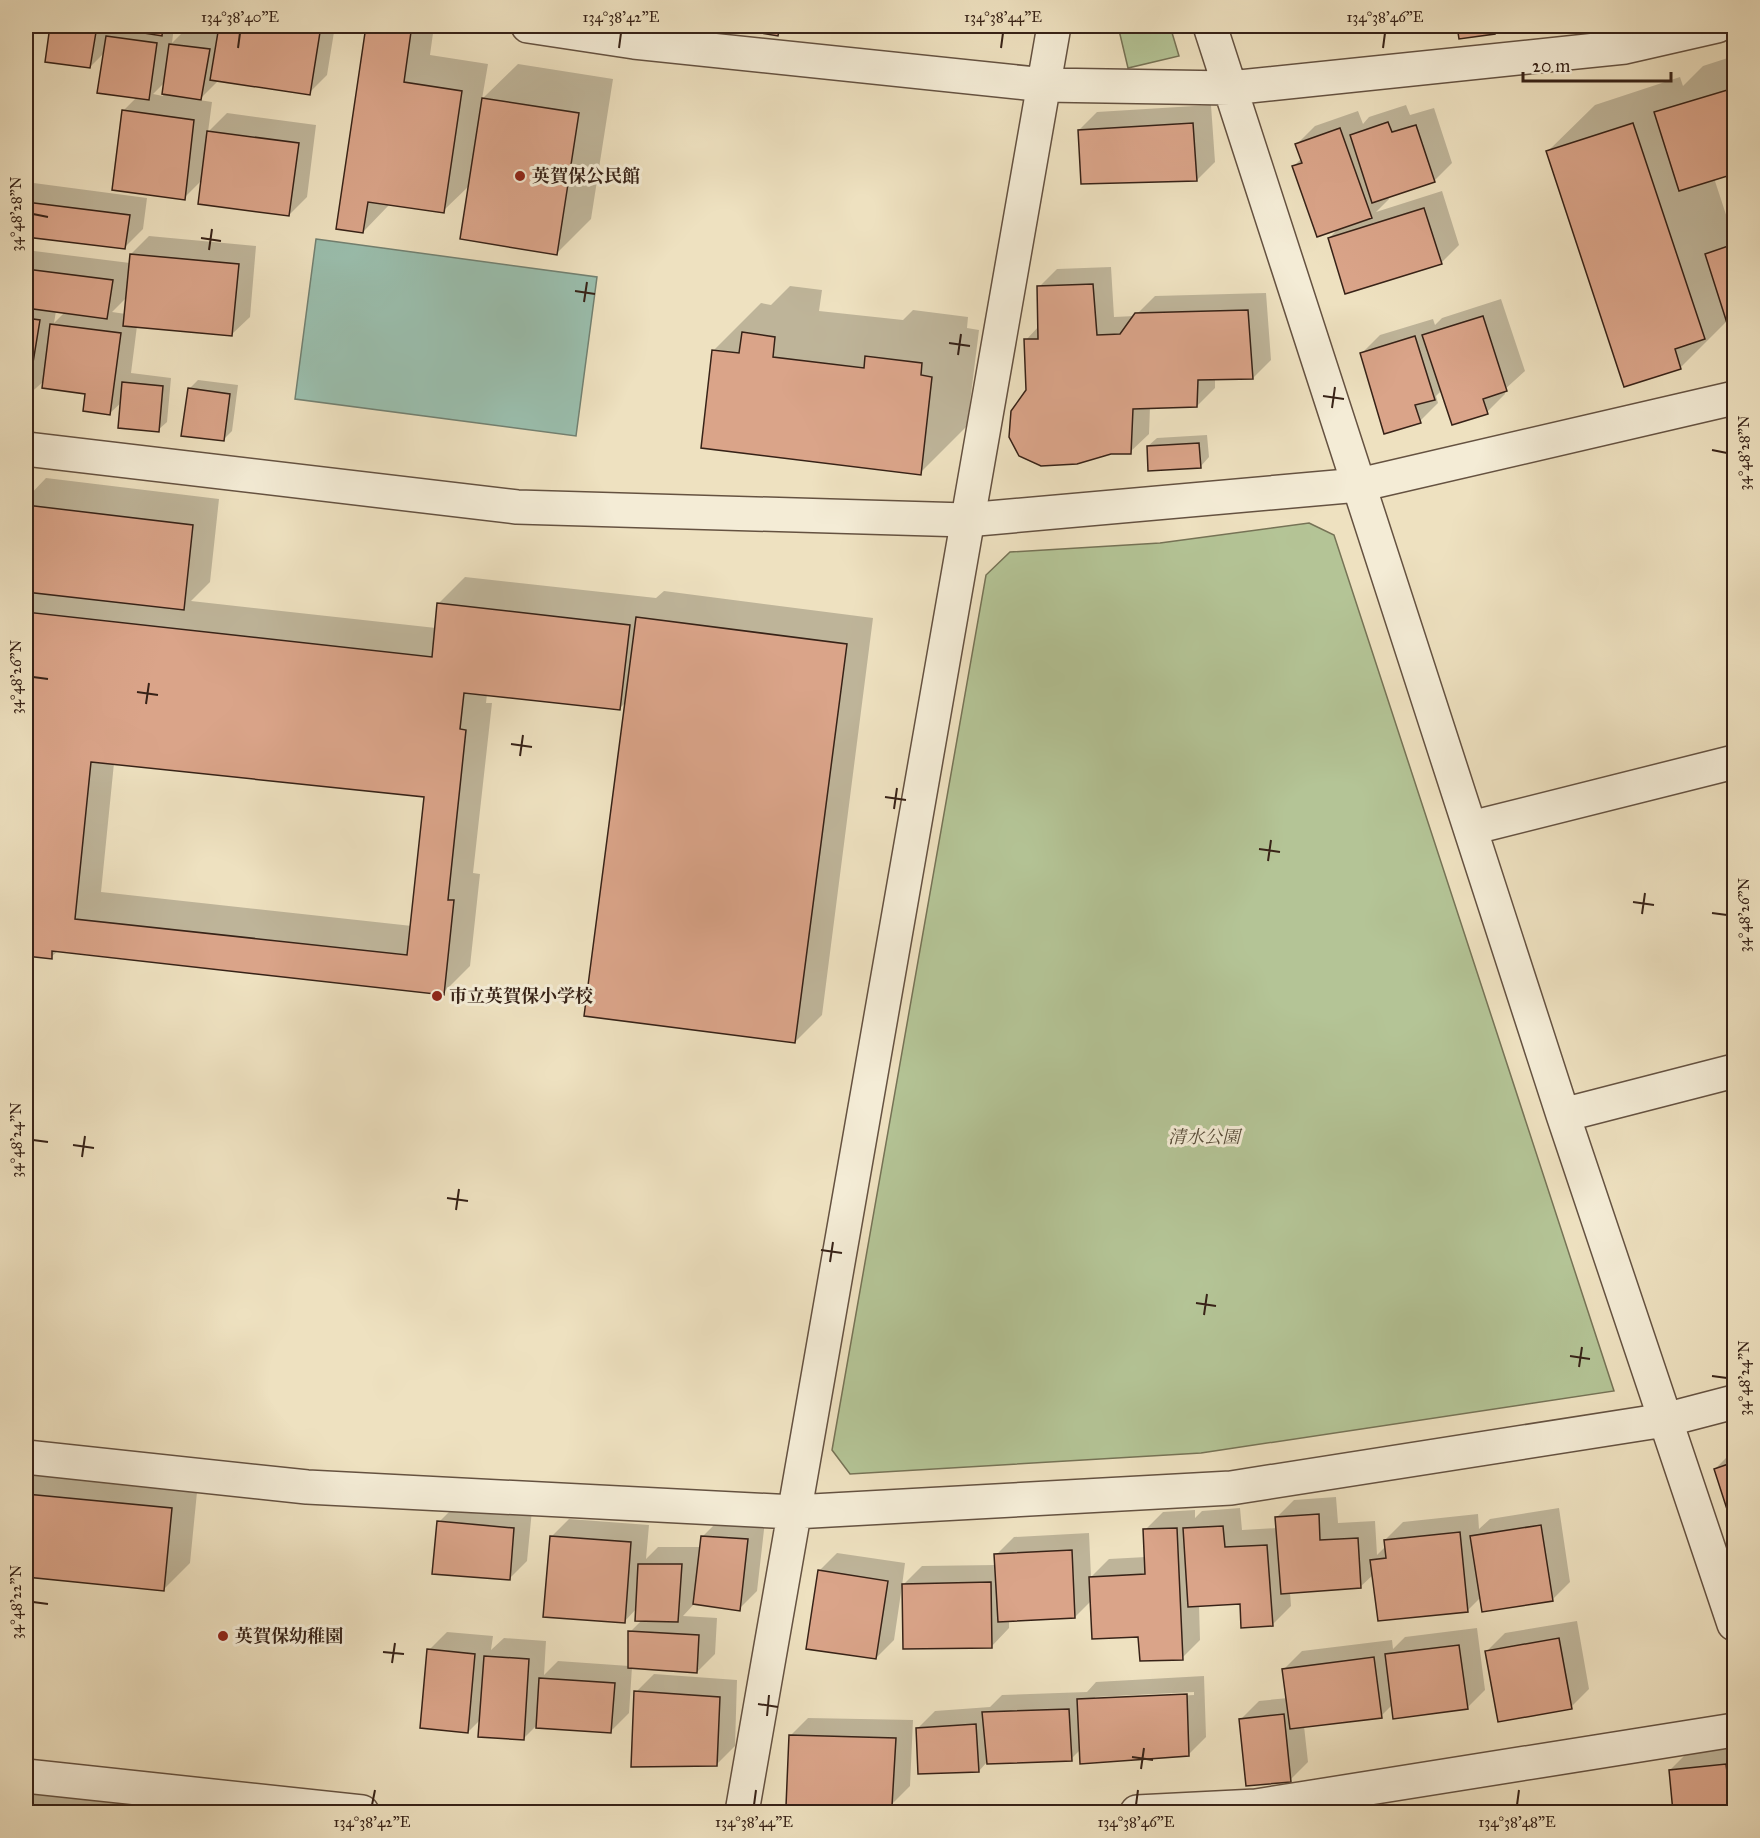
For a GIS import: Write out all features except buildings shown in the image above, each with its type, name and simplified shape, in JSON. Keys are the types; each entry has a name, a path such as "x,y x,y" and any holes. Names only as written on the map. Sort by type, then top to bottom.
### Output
{"street":[{"path":"528,26 634,42 1045,85 1230,88 1625,47 1717,26"},
{"path":"742,1812 1054,26"},
{"path":"1210,26 1563,1115 1734,1624"},
{"path":"26,449 517,507 966,520 1359,485 1734,398"},
{"path":"1471,828 1734,762"},
{"path":"1563,1115 1734,1071"},
{"path":"26,1457 307,1487 794,1512 1231,1488 1665,1420 1734,1402"},
{"path":"1137,1812 1256,1806 1734,1730"},
{"path":"26,1776 362,1812"}],"green space":[{"path":"1118,26 1170,26 1179,56 1128,68"},
{"name":"清水公園","path":"1309,523 1334,535 1614,1391 1201,1453 850,1474 832,1450 986,575 1010,552 1160,543"}],"shaded area":[{"path":"316,239 597,277 576,436 295,399"}],"place":[{"name":"英賀保公民館","path":"520,176"},
{"name":"市立英賀保小学校","path":"437,996"},
{"name":"英賀保幼稚園","path":"223,1636"}]}
